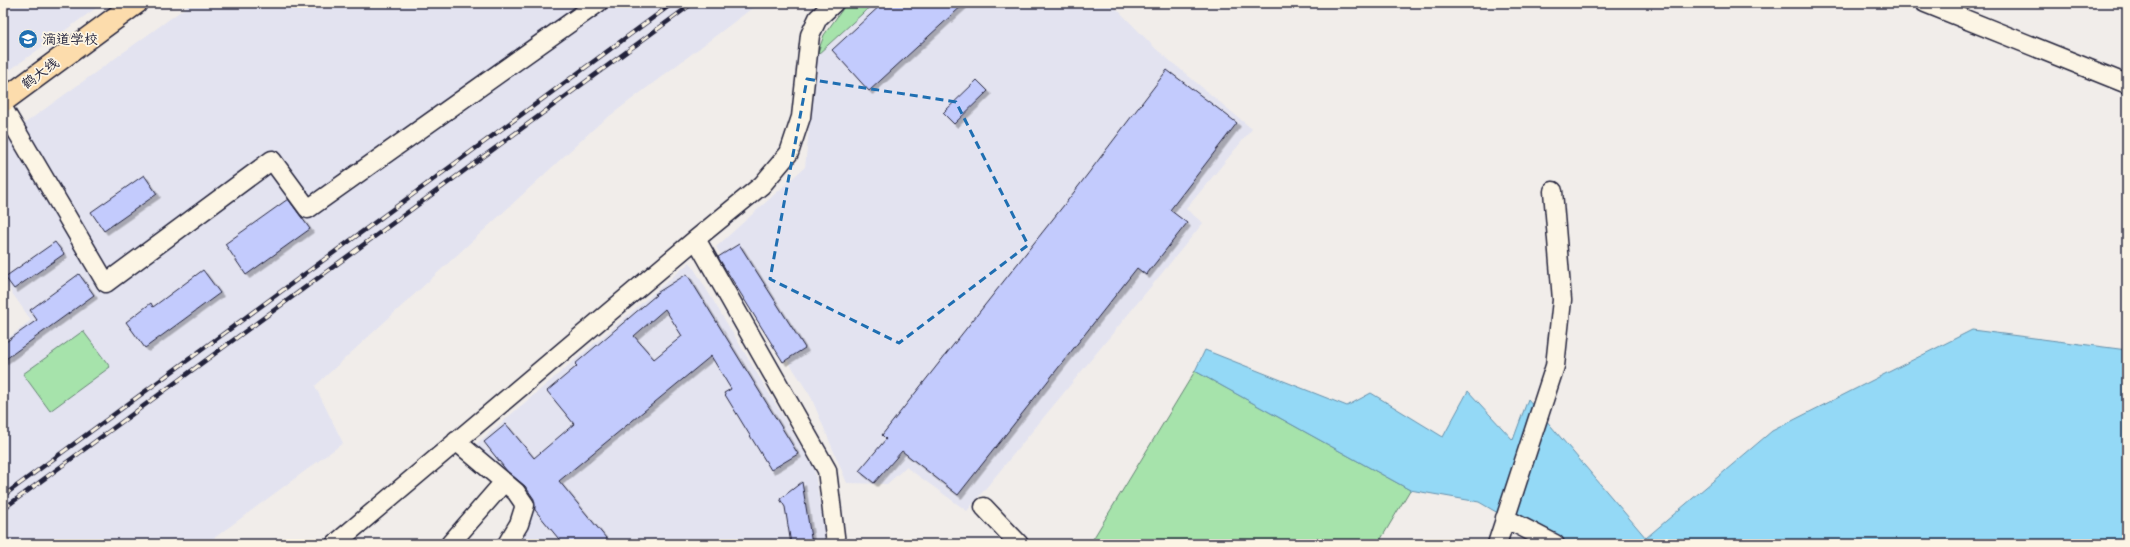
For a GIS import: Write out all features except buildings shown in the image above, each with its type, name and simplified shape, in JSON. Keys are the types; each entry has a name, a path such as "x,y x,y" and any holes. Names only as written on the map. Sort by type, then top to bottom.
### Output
{"highway":[{"name":"鹤大线","path":"3,100 136,3"}],"street":[{"path":"3,108 106,283 272,160 308,209 598,3"},
{"path":"336,544 456,441 762,185 789,153 801,117 810,35 818,18 834,3"},
{"path":"1925,3 2127,84"},
{"path":"1497,544 1555,366 1562,300 1553,190"},
{"path":"696,239 827,470 836,544"},
{"path":"456,441 516,492 525,505 519,524 507,544"},
{"path":"450,544 504,482"},
{"path":"984,507 1019,544"},
{"path":"1505,518 1555,544"}],"highlighted area":[{"path":"807,79 956,102 1028,245 899,343 770,279"}],"shaded area":[{"name":"滴道学校","path":"3,3 103,3 3,75"},
{"path":"192,3 759,3 599,124 315,386 343,443 206,544 3,544 3,342 31,320 3,280 3,139"},
{"path":"874,3 1111,3 1156,49 1252,129 1186,209 1203,223 967,511 906,467 887,484 847,483 811,397 716,247 805,167 817,55"},
{"path":"690,262 814,468 827,544 514,544 531,506 474,446"}],"green space":[{"path":"847,3 874,3 817,55 824,35"},
{"path":"83,331 110,367 50,411 23,374"},
{"path":"1195,371 1410,490 1378,544 1090,544"}],"water":[{"path":"1972,330 2127,350 2127,544 1551,544 1479,502 1410,490 1195,371 1205,350 1347,406 1371,393 1443,437 1468,391 1513,440 1528,399 1646,538 1772,431"}],"railway":[{"path":"3,496 673,3"},
{"path":"3,509 693,3"}],"place":[{"name":"滴道学校","path":"28,39"}]}
